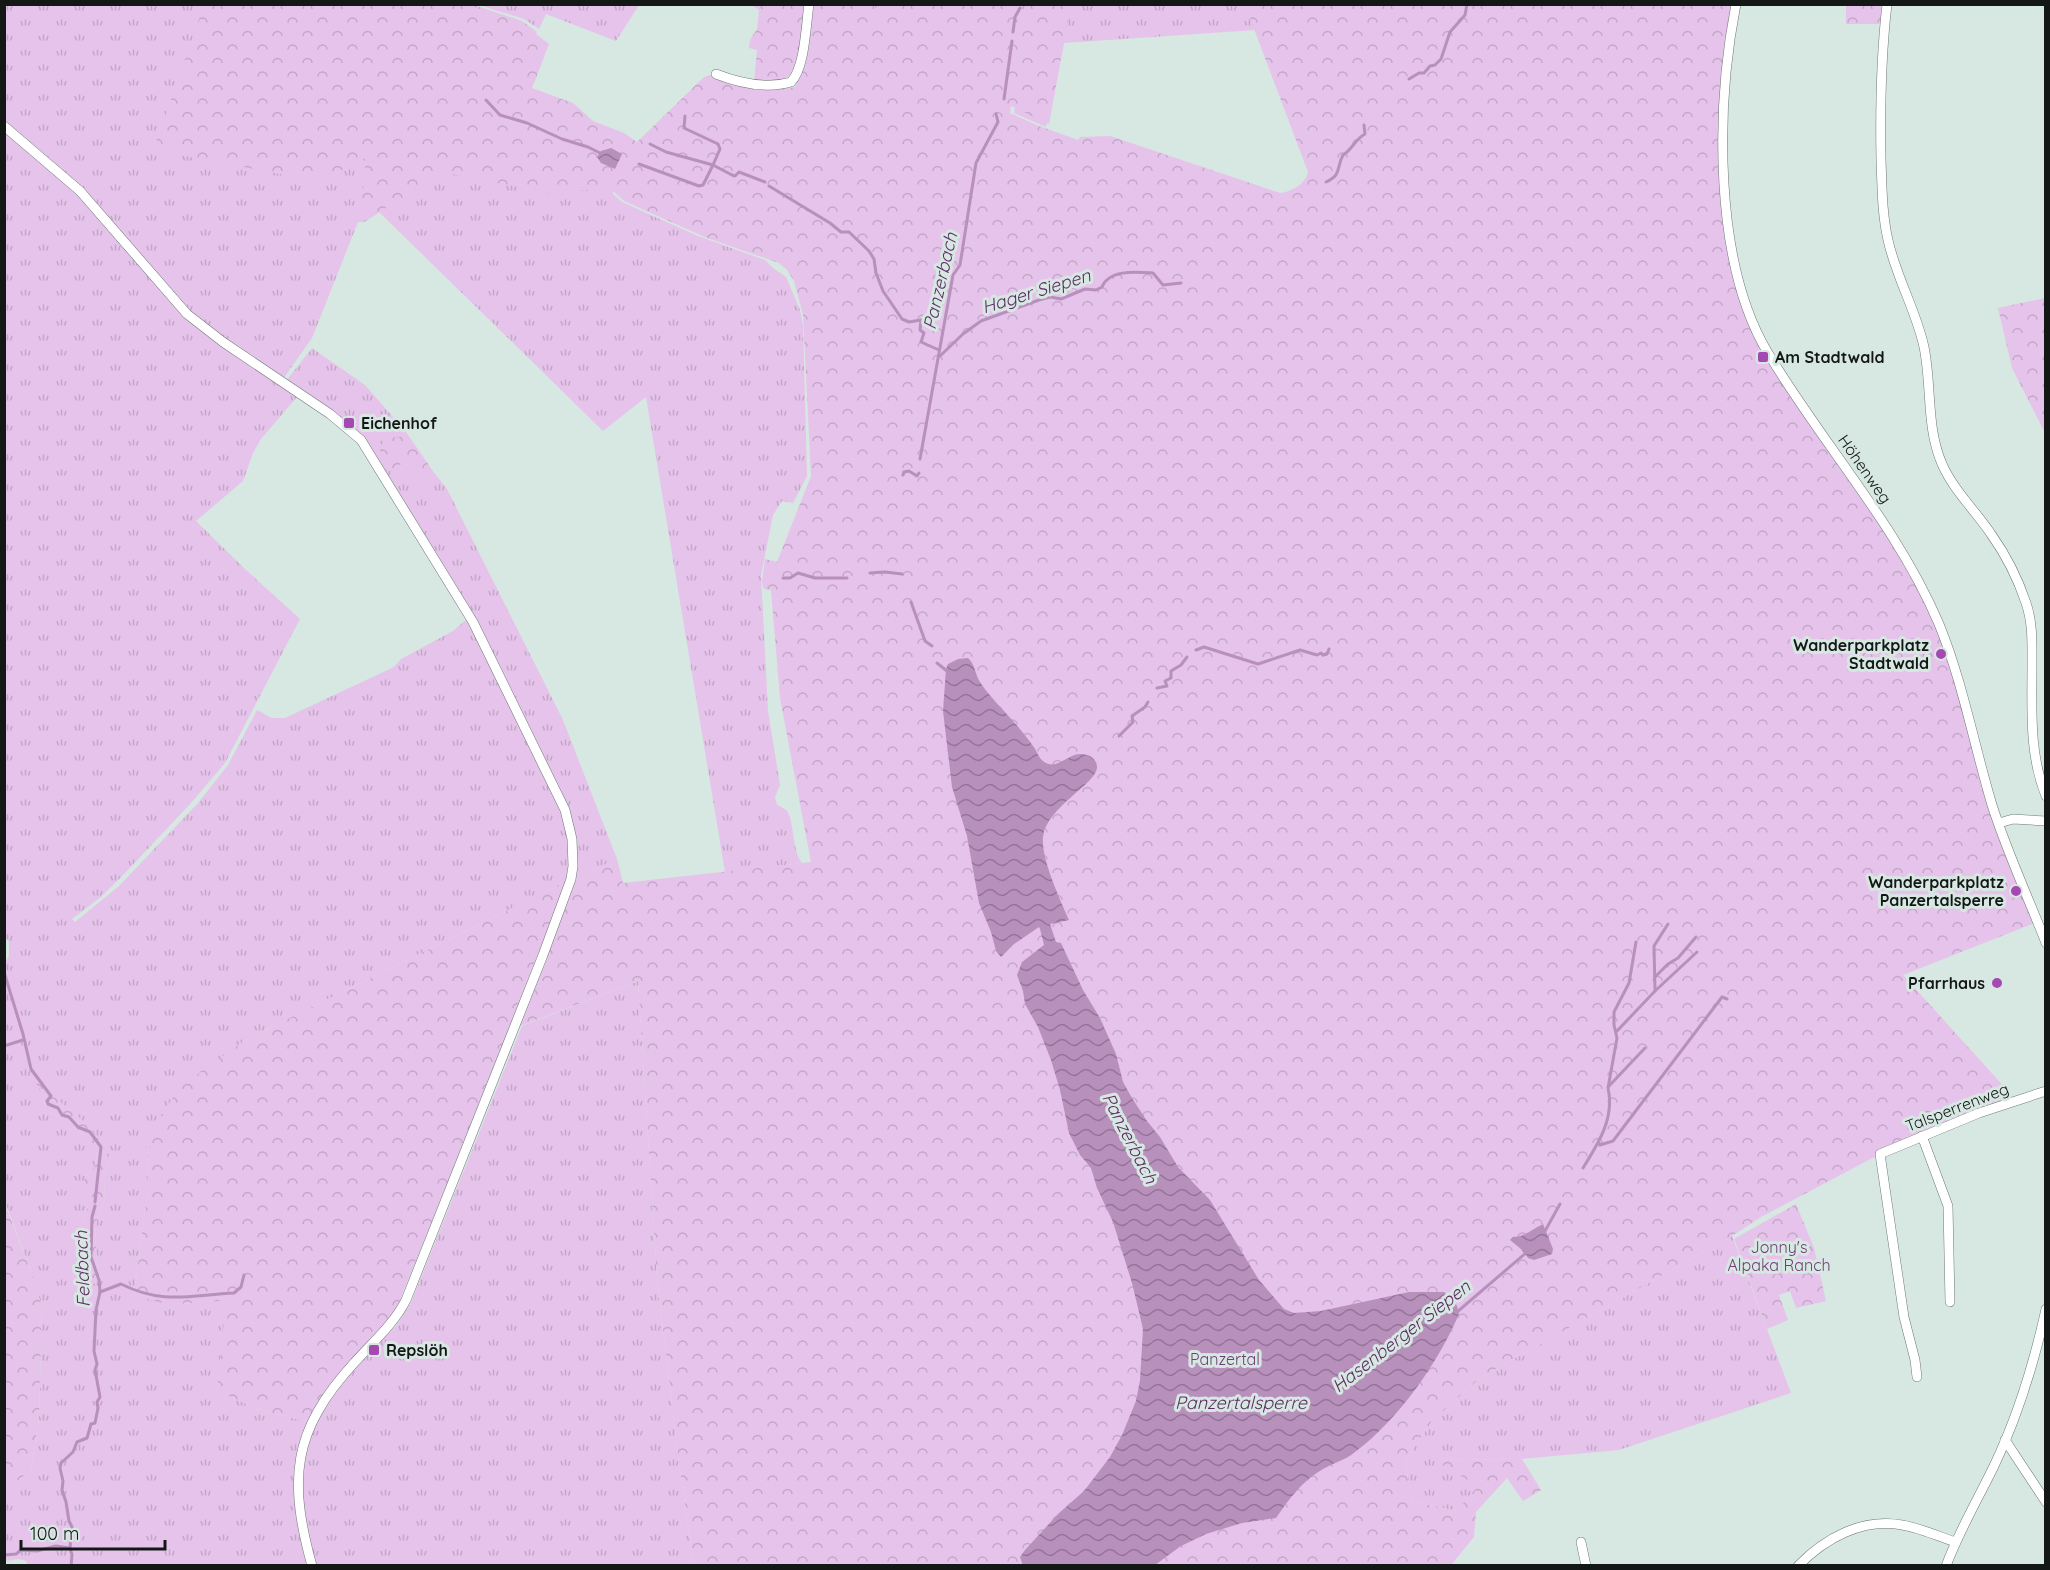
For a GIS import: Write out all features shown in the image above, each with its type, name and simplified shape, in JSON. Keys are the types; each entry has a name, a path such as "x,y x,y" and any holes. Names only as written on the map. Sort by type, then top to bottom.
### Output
{"street":[{"path":"716,74 745,84 791,82 797,75 801,61 809,4"},
{"name":"Höhenweg","path":"1736,4 1726,68 1723,145 1731,239 1742,288 1756,328 1768,353 1882,519 1921,586 1939,625 1958,679 1999,823 2046,943"},
{"path":"1887,4 1880,81 1882,195 1887,238 1896,267 1911,301 1923,344 1933,434 1942,464 1958,493 1987,528 2000,548 2026,603 2032,635 2033,752 2038,778 2046,796"},
{"path":"4,126 80,191 193,319 223,342 330,414 361,440 473,622 565,810 572,840 571,879 406,1300 400,1313 328,1395 305,1439 299,1464 298,1491 312,1566"},
{"path":"1999,823 2013,819 2046,821"},
{"name":"Talsperrenweg","path":"1917,1377 1904,1317 1880,1154 1979,1113 2046,1091"},
{"path":"1922,1136 1948,1206 1950,1302"},
{"path":"1946,1566 1955,1542 2005,1440 2026,1384 2046,1309"},
{"path":"2005,1440 2046,1502"},
{"path":"1798,1566 1833,1538 1874,1524 1906,1526 1955,1542"},
{"path":"1581,1542 1586,1566"}],"green space":[{"path":"471,4 522,21 537,32 533,41 540,65 535,81 499,102 612,188 613,194 622,202 698,236 765,260 786,277 800,310 803,325 807,476 793,503 782,501 773,515 761,575 768,711 780,785 775,797 777,805 789,814 796,850 802,863 725,872 646,397 603,431 379,212 364,222 358,222 312,338 283,379 248,356 186,309 122,235 5,123 5,5"},
{"path":"639,4 616,41 546,14 539,29 524,19 479,5"},
{"name":"Panzertal","path":"204,5 468,5 513,20 549,44 532,88 573,103 593,121 624,133 637,142 704,77 716,74 732,84 754,89 795,87 806,60 789,76 778,80 754,82 757,50 749,48 750,40 757,29 759,10 752,5 807,5 807,8 814,10 816,5 872,5 888,16 900,5 1071,5 1049,124 1011,106 1010,113 1078,140 1080,137 1110,136 1280,193 1297,187 1308,172 1245,5 1736,5 1722,121 1731,239 1756,328 1882,519 1939,625 1992,805 2037,922 1903,975 2016,1100 1880,1154 1761,1217 1732,1236 1480,1378 1432,1421 1405,1461 1412,1501 1457,1511 1478,1486 1434,1460 1522,1459 1541,1490 1523,1501 1507,1478 1476,1512 1474,1537 1451,1565 694,1565 679,1464 657,1278 638,981 510,1030 395,1312 311,1419 304,1421 258,1409 217,1391 226,1300 167,1303 144,1298 134,1293 148,1189 147,1136 180,1087 245,1040 571,879 617,859 623,883 811,862 780,698 771,590 764,589 762,582 765,559 777,562 811,476 803,315 794,281 779,263 707,238 624,201 614,192 592,189 553,194 442,172 364,222 358,222 366,158 325,178 296,177 189,157 155,145"},
{"path":"813,5 1245,5 1255,30 1064,43 1046,127 1014,113 1015,106 803,79 804,48 810,35 818,34"},
{"path":"1846,5 1881,5 1881,24 1846,24"},
{"path":"5,130 77,191 176,306 297,397 261,439 253,453 243,481 196,521 300,619 225,763 126,872 101,897 72,919 75,922 119,886 198,803 228,765 257,710 272,718 285,718 394,667 401,659 453,631 467,619 556,797 567,831 569,861 567,881 245,1040 147,1136 148,1189 134,1293 181,1304 227,1300 217,1391 258,1409 304,1421 311,1419 298,1450 294,1478 309,1565 28,1566 26,1561 19,1559 5,1561 5,1487 11,1486 31,1470 39,1418 42,1307 5,1202 4,965 9,956 9,941 4,937","holes":["52,1091 58,1102 70,1109 110,1156 105,1176 104,1203 97,1218 96,1228 100,1279 90,1280 91,1261 83,1221 88,1206 85,1177 94,1168 97,1157 94,1149 82,1134 66,1127 58,1117 46,1110 42,1093"]},
{"path":"2046,298 2045,433 2012,368 1998,308"},
{"path":"312,348 365,385 406,432 399,437 394,437 401,463 405,461 419,478 430,478 433,471 447,489 563,720 617,859 574,878 569,814 405,502 362,437 286,381"},
{"path":"406,432 433,471 430,478 423,480 419,478 405,461 393,473 380,460 380,448 385,438 399,437"},
{"path":"638,981 657,1278 679,1464 694,1565 316,1566 304,1513 300,1475 308,1440 330,1397 357,1364 396,1326 410,1305 522,1026"},
{"path":"47,1078 57,1098 80,1118 110,1156 105,1176 104,1203 97,1218 96,1228 100,1279 93,1284 90,1280 91,1261 82,1243 83,1221 88,1206 81,1195 85,1177 94,1168 97,1157 94,1149 82,1134 66,1127 58,1117 46,1110 42,1093 34,1080"},
{"path":"4,1202 31,1271 42,1307 39,1418 31,1470 11,1486 5,1487"},
{"name":"Jonny's Alpaka Ranch","path":"1796,1204 1814,1248 1826,1301 1796,1308 1790,1291 1779,1295 1788,1320 1767,1329 1734,1239"},
{"path":"1732,1236 1791,1393 1619,1450 1522,1459 1435,1460 1479,1486 1457,1511 1412,1501 1405,1461 1432,1421 1480,1378"}],"water":[{"path":"611,148 622,154 615,169 601,163 597,157 601,151"},
{"name":"Panzertalsperre","path":"968,658 978,679 991,697 1023,733 1044,762 1056,764 1080,754 1088,755 1096,763 1095,773 1062,806 1046,826 1043,837 1045,856 1069,920 1050,924 1056,942 1061,943 1083,990 1100,1018 1116,1054 1123,1082 1132,1098 1178,1167 1210,1200 1259,1280 1284,1309 1294,1313 1321,1311 1409,1292 1444,1292 1452,1298 1459,1314 1428,1371 1386,1424 1351,1455 1309,1479 1291,1497 1276,1518 1242,1523 1206,1534 1181,1546 1155,1565 1023,1566 1020,1557 1058,1514 1084,1491 1110,1457 1122,1435 1136,1401 1140,1380 1143,1329 1132,1283 1113,1222 1097,1188 1091,1168 1080,1155 1069,1133 1051,1060 1038,1027 1025,1004 1017,975 1022,962 1044,945 1040,929 1039,927 1014,944 1001,957 996,951 979,903 967,836 952,787 943,711 948,664 958,659"},
{"path":"1543,1224 1553,1249 1552,1254 1534,1260 1528,1258 1510,1240"}],"waterway":[{"name":"Hager Siepen","path":"1409,79 1419,73 1424,73 1441,59 1450,32 1465,15 1467,4"},
{"name":"Panzerbach","path":"1013,32 1015,17 1020,8"},
{"name":"Panzerbach","path":"1004,99 1012,41"},
{"path":"486,100 500,115 527,123 602,154"},
{"name":"Panzerbach","path":"920,459 953,275 960,265 976,163 998,122 996,114"},
{"path":"650,144 666,152 713,165 720,149 718,144 684,128 685,116"},
{"name":"Hager Siepen","path":"1326,182 1337,174 1343,155 1365,134 1364,125"},
{"path":"639,164 699,186 703,185 713,165 735,176 739,172 765,182"},
{"path":"769,186 841,232 849,232 869,251 874,259 876,273 883,291 902,319 909,322 921,320 920,330 924,333 921,342 939,350"},
{"name":"Hager Siepen","path":"940,356 981,321 1050,297 1061,299 1085,289 1096,290 1117,274 1153,273 1163,285 1181,283"},
{"name":"Panzerbach","path":"903,475 904,472 909,471 917,476 919,473"},
{"path":"783,578 790,578 798,573 815,578 847,578"},
{"path":"870,573 902,574"},
{"name":"Panzerbach","path":"911,602 925,641 932,646"},
{"path":"1196,650 1204,647 1258,664 1300,650 1323,655 1327,654 1329,649"},
{"path":"1157,688 1167,686 1165,681 1171,678 1171,671 1181,665 1187,657"},
{"name":"Panzerbach","path":"937,663 947,671"},
{"path":"1119,736 1133,722 1132,716 1148,702"},
{"path":"1655,990 1654,946 1668,924"},
{"path":"1656,976 1678,958 1696,937"},
{"name":"Hasenberger Siepen","path":"1583,1168 1607,1120 1610,1099 1608,1088 1617,1038 1614,1012 1629,983 1636,942"},
{"path":"1617,1031 1697,952"},
{"name":"Feldbach","path":"4,972 31,1069 51,1096 47,1101 48,1104 58,1108 62,1115 69,1117 78,1127 90,1132 101,1147 95,1202"},
{"path":"1599,1143 1600,1145 1613,1141 1722,997 1727,999"},
{"path":"4,1046 23,1040"},
{"path":"1609,1086 1645,1048"},
{"name":"Hasenberger Siepen","path":"1545,1231 1560,1204"},
{"name":"Feldbach","path":"71,1566 72,1527 62,1490 63,1481 60,1468 61,1463 73,1452 77,1442 87,1438 91,1424 95,1423 97,1402 100,1397 94,1351 96,1310 100,1292 99,1280 91,1257 92,1217 95,1206"},
{"name":"Hasenberger Siepen","path":"1457,1312 1527,1252"},
{"path":"100,1292 121,1284 150,1295 164,1297 234,1293 241,1287 244,1275"},
{"path":"4,1555 16,1554 21,1550 37,1551 56,1546 70,1548"}],"place":[{"name":"Am Stadtwald","path":"1763,357"},
{"name":"Eichenhof","path":"349,423"},
{"name":"Wanderparkplatz Stadtwald","path":"1941,654"},
{"name":"Wanderparkplatz Panzertalsperre","path":"2016,891"},
{"name":"Pfarrhaus","path":"1997,983"},
{"name":"Repslöh","path":"374,1350"}]}
